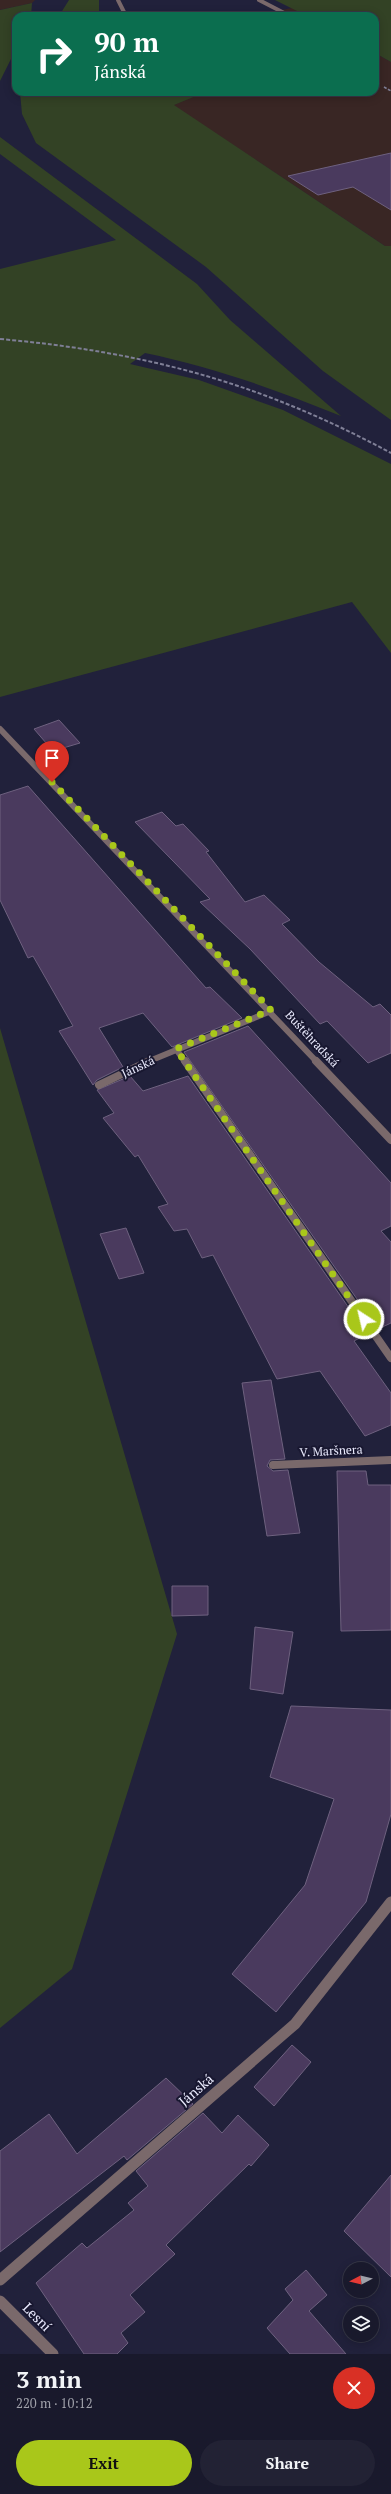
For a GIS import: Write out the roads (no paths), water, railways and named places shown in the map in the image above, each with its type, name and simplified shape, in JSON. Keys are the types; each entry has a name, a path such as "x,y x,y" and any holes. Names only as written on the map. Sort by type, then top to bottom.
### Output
{"street":[{"path":"118,0 123,12"},
{"path":"259,0 282,12"},
{"name":"Buštěhradská","path":"0,729 271,1010 391,1140"},
{"name":"Jánská","path":"99,1085 176,1049 271,1010"},
{"path":"176,1049 391,1358"},
{"name":"V. Maršnera","path":"273,1465 391,1460"},
{"name":"Jánská","path":"0,2280 295,2024 391,1902"},
{"name":"Lesní","path":"0,2301 53,2354"}],"railway":[{"path":"384,87 391,91"},
{"path":"0,339 104,352 154,362 202,375 296,407 391,453"}]}
